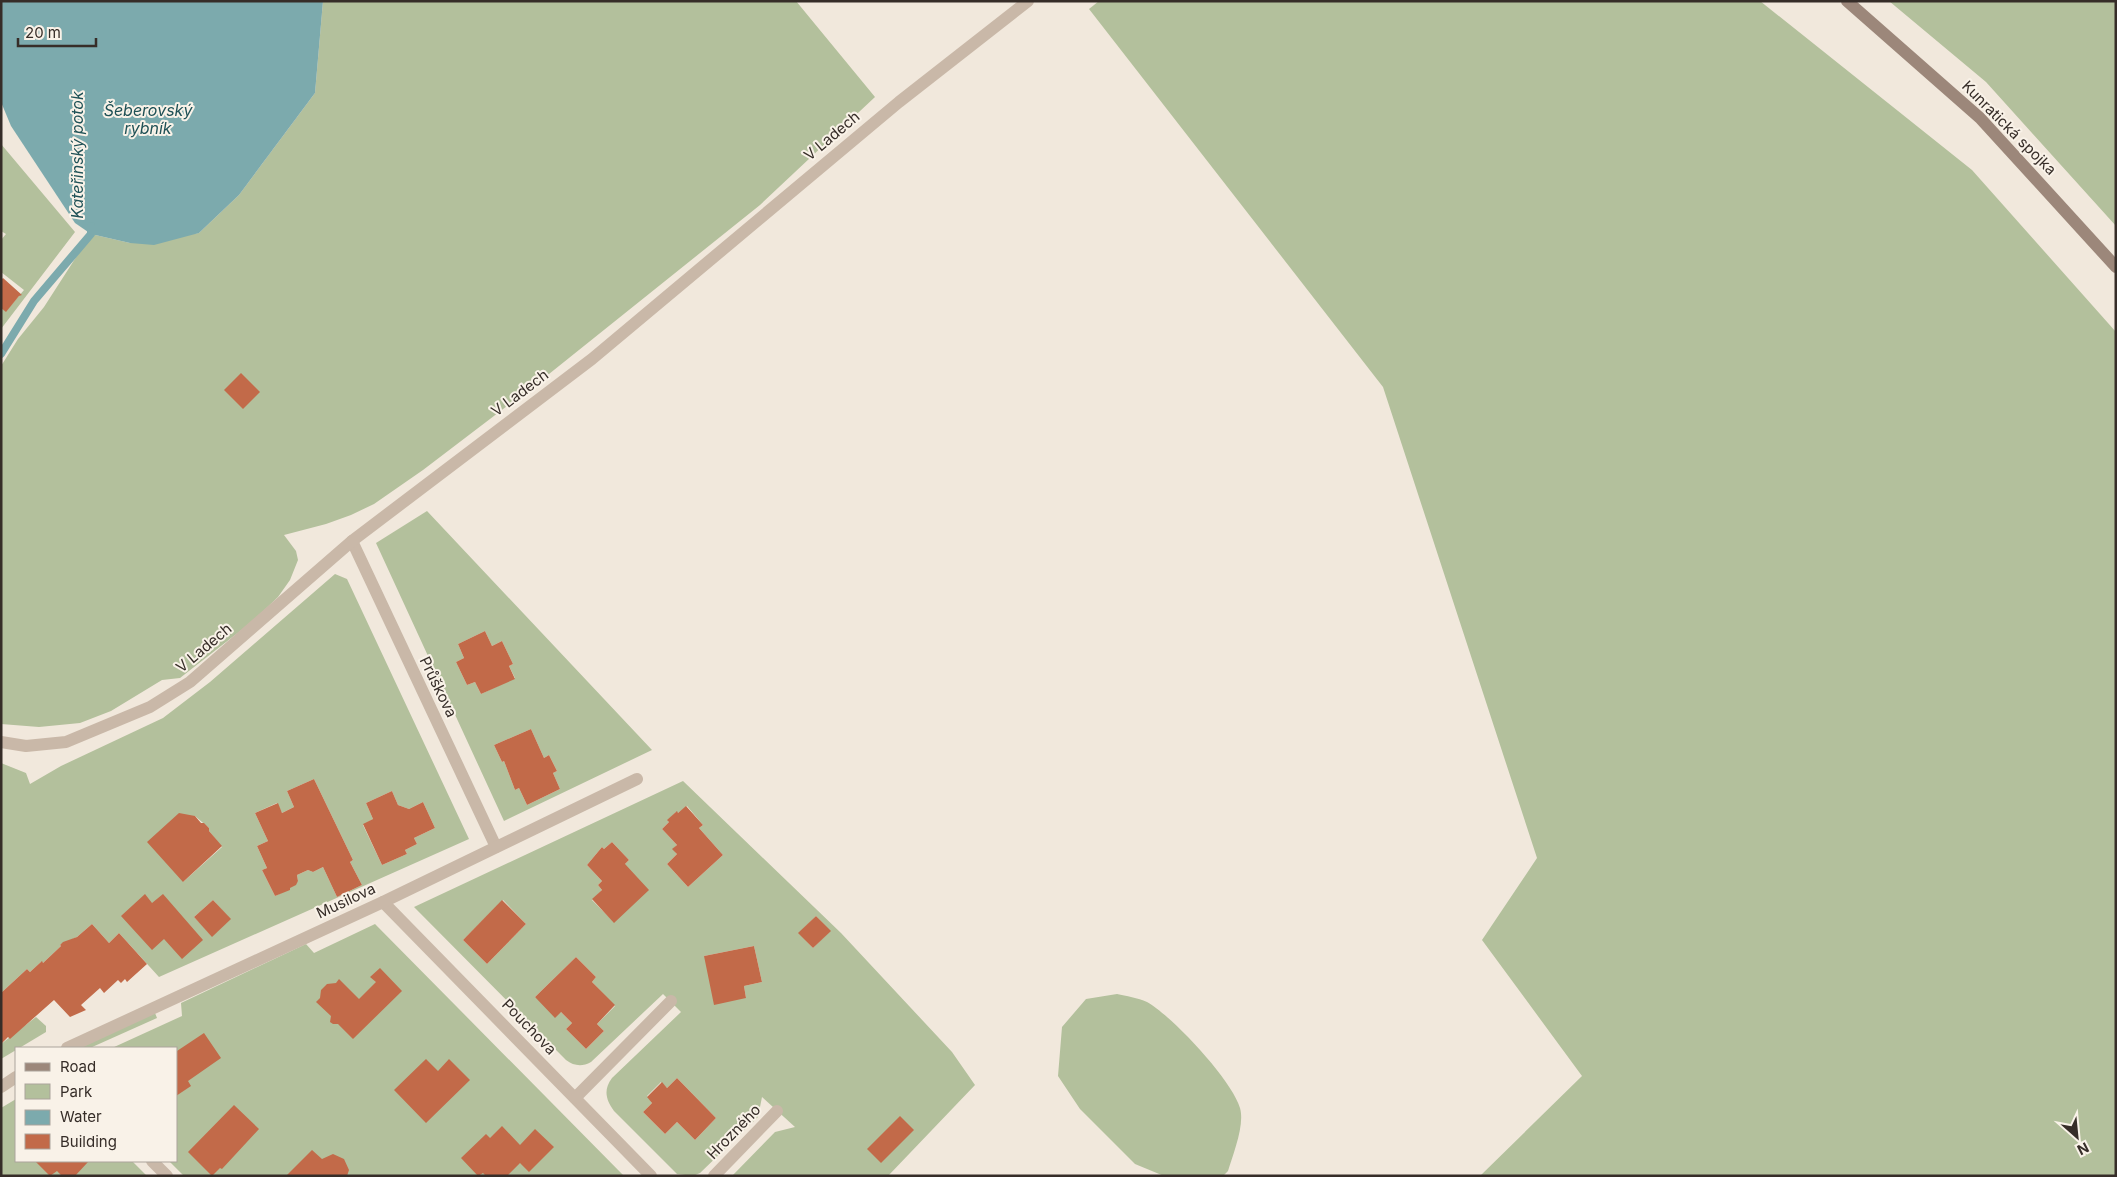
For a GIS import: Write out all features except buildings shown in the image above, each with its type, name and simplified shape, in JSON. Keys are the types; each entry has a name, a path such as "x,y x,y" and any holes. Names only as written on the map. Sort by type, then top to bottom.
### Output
{"main road":[{"name":"Kunratická spojka","path":"1847,1 1980,118 2116,267"}],"street":[{"name":"V Ladech","path":"1,742 26,746 66,742 150,708 190,682 352,541 592,359 899,102 1028,1"},
{"name":"Průškova","path":"352,541 496,847"},
{"name":"Musilova","path":"69,1047 383,902 637,779"},
{"name":"Pouchova","path":"383,902 651,1176"},
{"path":"575,1098 671,1001"},
{"path":"1,1087 15,1078"},
{"name":"Hrozného","path":"714,1176 777,1112"},
{"path":"153,1162 167,1176"}],"green space":[{"path":"323,1 796,1 875,97 760,205 549,374 423,470 374,504 351,515 284,535 296,551 298,560 290,580 278,597 253,621 180,678 162,680 111,711 80,723 39,727 1,724 1,366 18,339 44,307 91,234 130,243 199,233 239,195 315,93"},
{"path":"1099,1 1760,1 1972,170 2116,332 2116,1176 1480,1176 1582,1076 1482,940 1537,858 1383,387 1089,9"},
{"path":"1889,1 2116,1 2116,226 1986,82"},
{"path":"1,144 75,232 1,329 1,308 6,311 24,290 1,272 1,240 6,234 1,231"},
{"path":"427,511 652,750 504,821 376,543","holes":["485,631 492,646 502,641 513,664 509,666 515,678 481,694 475,682 467,685 456,662 464,658 458,644","531,729 544,758 549,755 557,771 553,773 560,789 527,805 519,788 515,790 504,761 502,762 494,745"]},
{"path":"335,574 347,579 469,839 159,977 119,933 109,943 92,924 77,937 60,945 43,963 41,962 30,972 27,969 1,993 1,763 26,773 30,784 61,766 163,718 210,682","holes":["314,779 353,860 350,862 362,885 337,897 323,867 313,872 308,870 297,875 298,881 275,896 262,870 267,868 257,846 268,841 255,813 277,803 282,813 294,807 287,791","392,791 398,805 409,809 423,802 435,828 414,838 417,844 405,850 407,854 382,865 363,825 373,819 366,803","195,816 209,828 209,831 222,847 183,882","213,900 230,919 212,936 194,917"]},
{"path":"683,781 841,933 952,1052 975,1085 888,1176 732,1176 775,1132 795,1127 762,1097 758,1117 700,1173 693,1176 677,1174 614,1111 607,1099 607,1087 612,1078 681,1012 663,994 591,1062 581,1065 572,1064 414,907","holes":["687,806 703,825 699,828 723,855 688,887 667,864 677,854 673,849 677,845 662,829 669,822 668,820 676,812 678,813","612,842 629,860 625,864 614,922 592,900 602,890 598,885 602,881 587,865 602,847 604,849","503,900 526,924 487,964 463,940","816,916 830,931 813,948 799,933","754,946 762,982 744,986 746,998 704,956","576,957 596,977 592,982 615,1006 597,1024 604,1031 586,1049 566,1029 572,1023 561,1012 535,997","677,1078 716,1118 695,1140 677,1122 665,1134 643,1112 652,1103 647,1096 661,1082 667,1088"]},
{"path":"375,924 624,1176 184,1176 170,1162 178,1162 178,1047 114,1047 182,1016 181,1003 306,944 314,953"},
{"path":"1117,994 1147,1002 1158,1009 1200,1050 1235,1096 1240,1108 1241,1123 1238,1140 1228,1171 1223,1176 1164,1176 1135,1164 1080,1109 1058,1076 1062,1027 1086,999"},
{"path":"155,1013 157,1018 92,1047 81,1047"},
{"path":"36,1017 46,1026 46,1032 21,1047 15,1047 15,1051 1,1059 1,1044"},
{"path":"15,1100 15,1162 133,1162 147,1176 1,1176 1,1108"}],"water":[{"name":"Šeberovský rybník","path":"1,1 323,1 315,93 239,195 199,233 154,245 130,243 91,234 75,223 11,126 1,102"}],"waterway":[{"name":"Kateřinský potok","path":"1,354 34,301 91,234 91,226"}]}
